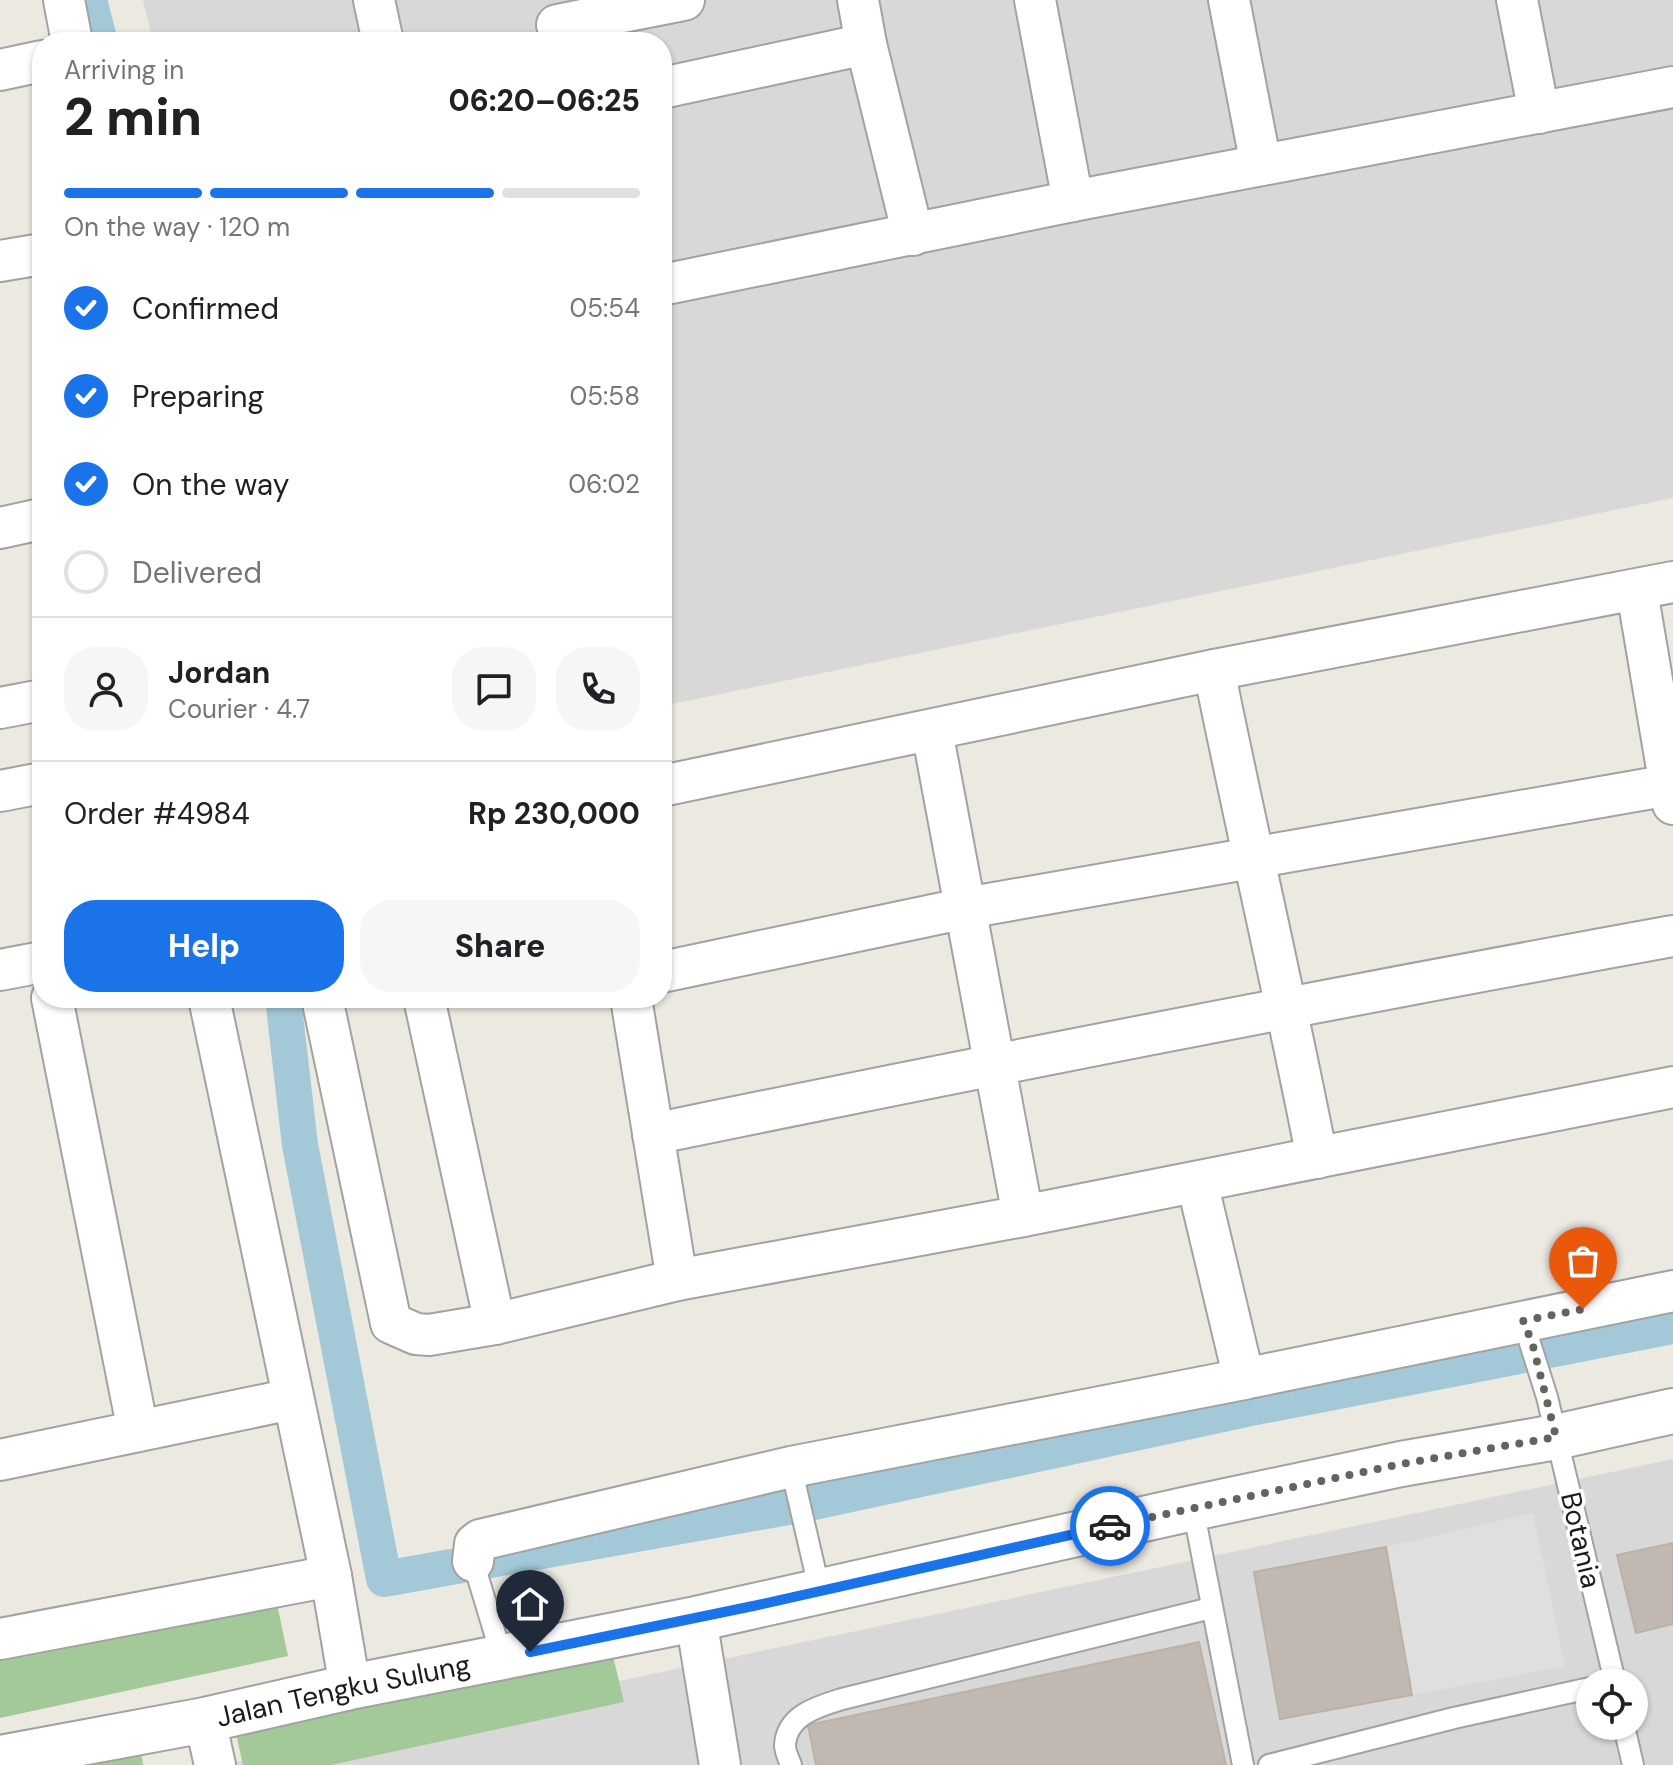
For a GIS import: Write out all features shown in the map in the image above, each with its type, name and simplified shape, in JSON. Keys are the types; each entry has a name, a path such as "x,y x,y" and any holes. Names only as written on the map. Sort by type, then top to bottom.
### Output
{"street":[{"path":"64,0 70,32"},
{"path":"374,0 381,32"},
{"path":"556,22 684,0"},
{"path":"858,0 913,235"},
{"path":"1035,0 1073,201"},
{"path":"1229,0 1261,165"},
{"path":"1517,0 1539,113"},
{"path":"672,86 866,44"},
{"path":"0,70 32,63"},
{"path":"672,283 1073,201 1673,87"},
{"path":"0,261 32,256"},
{"path":"0,528 32,521"},
{"path":"672,784 1214,670 1655,586 1671,795 1253,859 966,908 672,970"},
{"path":"1214,670 1253,859 1288,1006 1317,1158"},
{"path":"0,708 32,702"},
{"path":"932,731 1023,1216"},
{"path":"0,791 32,785"},
{"path":"653,1134 994,1063 1673,936"},
{"path":"0,970 32,964"},
{"path":"54,1008 138,1431"},
{"path":"211,1008 331,1576 350,1687"},
{"path":"324,1008 391,1323 416,1334 429,1335 495,1324 677,1280 1023,1216 1673,1087"},
{"path":"426,1008 495,1324"},
{"path":"633,1008 677,1280"},
{"path":"1197,1182 1244,1379"},
{"path":"473,1561 474,1549 480,1540 793,1477 1244,1379 1528,1331 1673,1291"},
{"path":"0,1460 292,1399"},
{"name":"Jalan Tengku Sulung","path":"0,1758 205,1720 350,1687 820,1592 1401,1464 1552,1417 1673,1411"},
{"path":"0,1639 331,1576"},
{"path":"696,1619 720,1765"},
{"path":"205,1720 215,1765"}],"lane":[{"name":"Botania","path":"1528,1331 1552,1417 1612,1668"},
{"path":"793,1477 820,1592"},
{"path":"1193,1508 1243,1765"},
{"path":"473,1561 502,1657"},
{"path":"791,1765 785,1746 790,1732 806,1710 1211,1608"},
{"path":"1269,1765 1576,1691"},
{"path":"1627,1740 1633,1765"}],"shaded area":[{"path":"143,0 1673,0 1673,498 672,704 672,32 151,32"},
{"path":"1673,1459 1673,1765 220,1765"},
{"path":"1533,1513 1565,1666 1412,1695 1386,1547"}],"green space":[{"path":"274,1590 288,1656 0,1718 0,1649"},
{"path":"612,1652 624,1702 331,1765 243,1765 236,1734"},
{"path":"139,1739 143,1765 21,1765"}],"building":[{"path":"1673,1543 1673,1624 1636,1633 1617,1555"},
{"path":"1386,1547 1412,1695 1280,1719 1254,1572"},
{"path":"1199,1642 1226,1765 816,1765 808,1725"}],"waterway":[{"path":"89,0 97,32"},
{"path":"284,1008 300,1145 384,1579 805,1504 1251,1408 1673,1326"}],"way so far":[{"path":"1110,1526 1401,1464 1556,1437 1532,1342 1523,1321 1583,1309"}],"route":[{"path":"530,1652 696,1619 1110,1526"}]}
